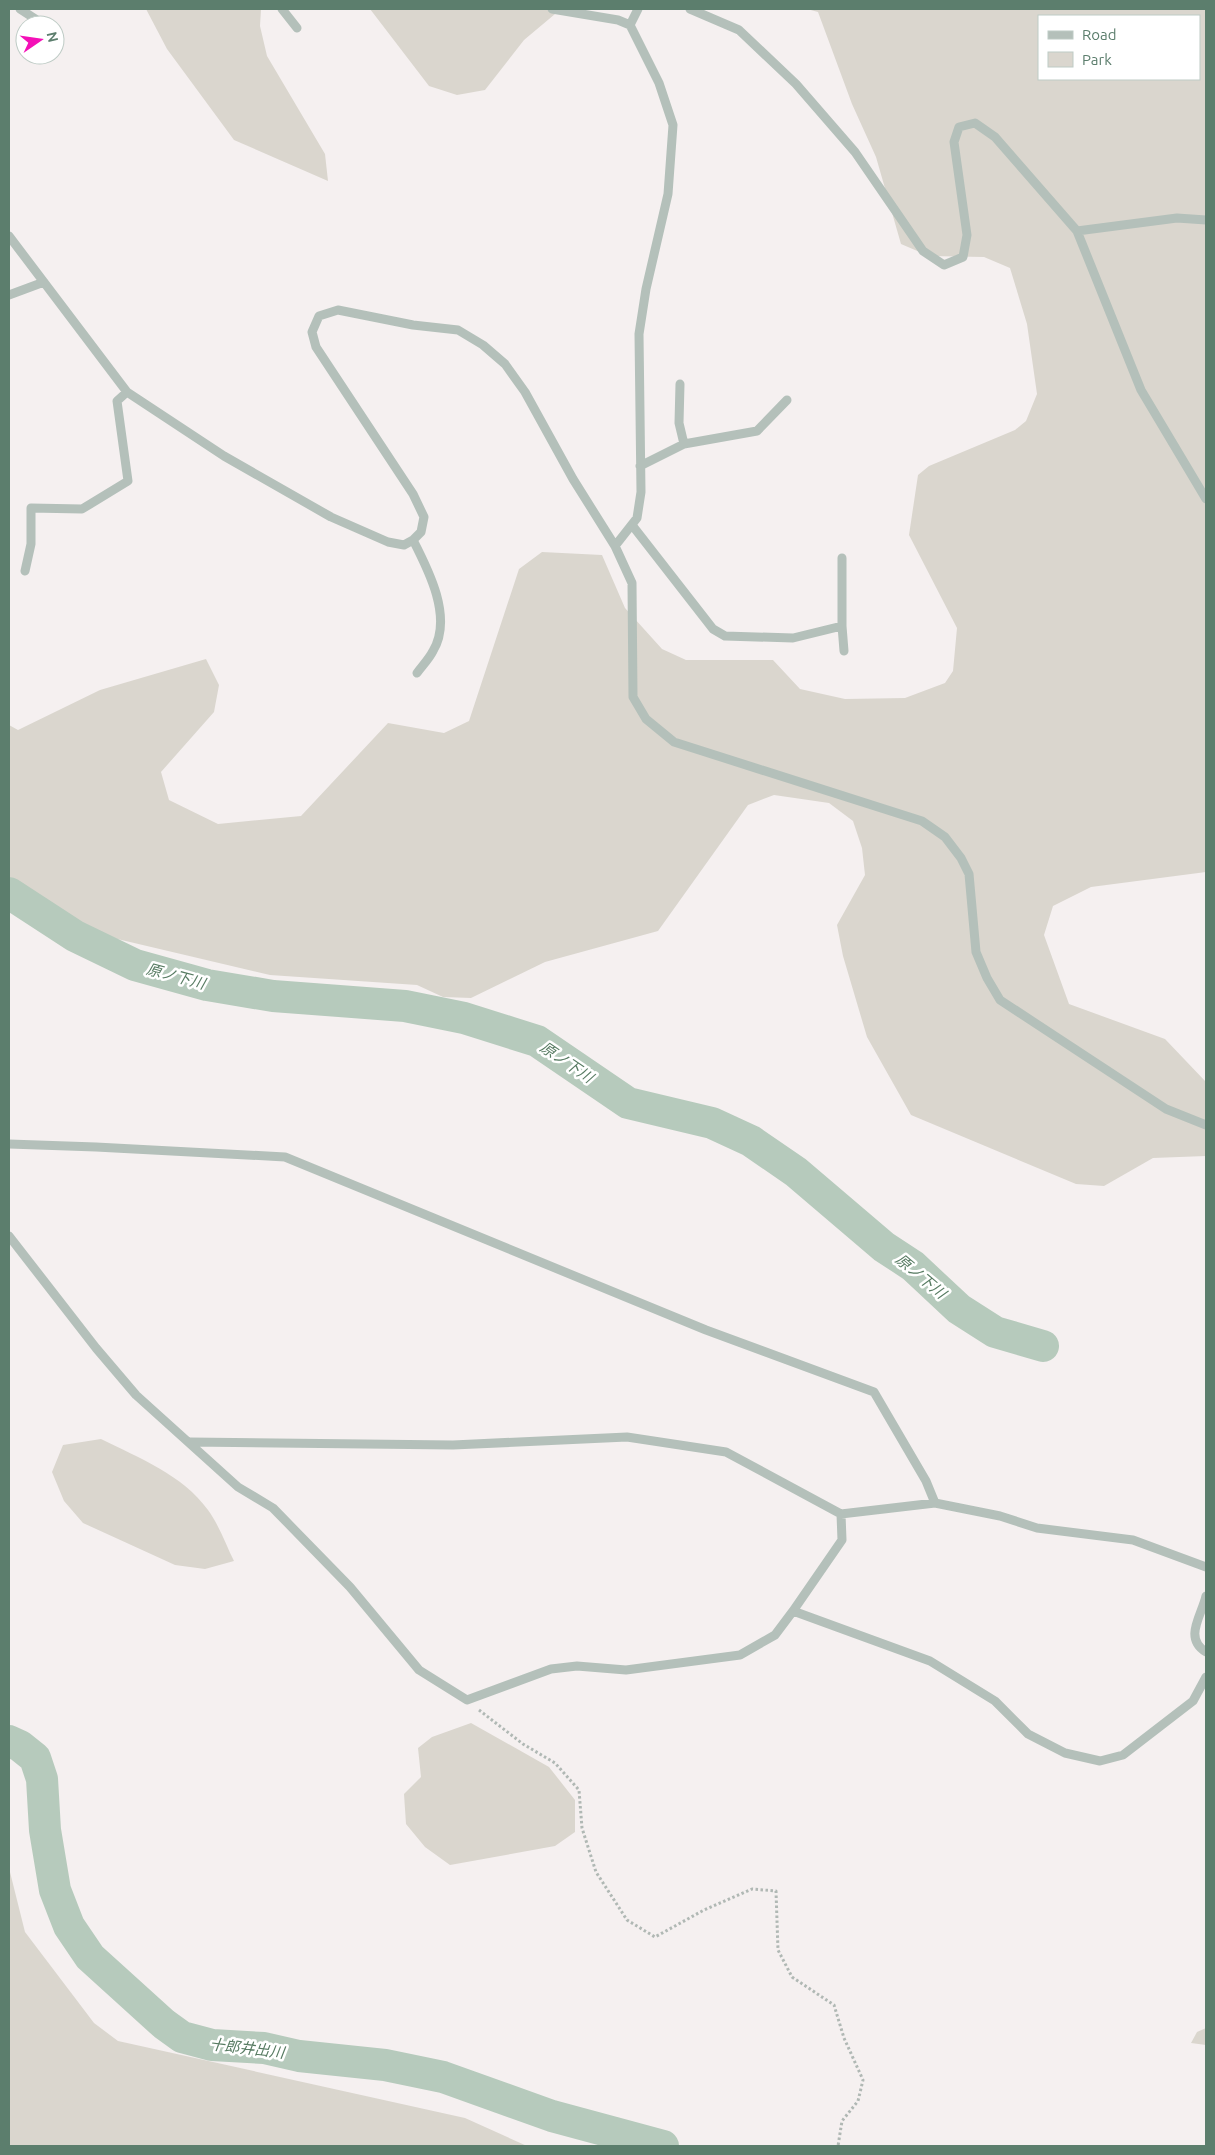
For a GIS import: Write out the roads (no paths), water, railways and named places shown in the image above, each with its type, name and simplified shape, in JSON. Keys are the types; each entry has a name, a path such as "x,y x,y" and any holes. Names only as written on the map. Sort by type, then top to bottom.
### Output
{"street":[{"path":"282,9 298,28"},
{"path":"552,9 618,20 630,25 659,83 673,125 668,194 646,289 639,334 641,492 637,518 615,546"},
{"path":"630,25 638,9"},
{"path":"690,9 738,30 796,84 855,152 923,251 944,265 963,257 967,235 954,142 959,127 975,123 995,137 1077,231 1141,390 1206,499"},
{"path":"1077,231 1177,218 1206,220"},
{"path":"9,236 127,392 224,456 331,517 388,542 404,545 413,540 421,532 424,517 413,494 316,347 312,332 319,316 338,310 414,325 458,330 482,345 505,364 525,392 573,478 615,546 632,583 633,697 646,719 674,742 922,821 945,837 961,858 969,874 976,952 987,978 1000,1000 1166,1109 1206,1125"},
{"path":"9,295 44,282"},
{"path":"680,384 680,423 684,444"},
{"path":"25,571 31,544 31,508 82,509 128,481 117,401 127,392"},
{"path":"640,466 684,444 757,431 787,400"},
{"path":"632,525 713,629 725,636 793,638 842,626"},
{"path":"413,540 432,576 438,605 440,634 434,650 417,673"},
{"path":"842,558 844,651"},
{"path":"9,1144 284,1157 706,1330 874,1392 926,1481 935,1503"},
{"path":"9,1236 96,1348 136,1395 238,1487 273,1508 350,1587 419,1670 467,1700 551,1670 577,1666 626,1670 740,1655 775,1635 793,1611 842,1540 841,1514"},
{"path":"190,1442 453,1445 627,1437 726,1452 841,1514 935,1503 1000,1516 1037,1528 1132,1540 1206,1568"},
{"path":"1206,1596 1204,1606 1195,1625 1195,1637 1200,1649 1206,1652"},
{"path":"793,1611 930,1661 995,1701 1028,1734 1065,1752 1100,1760 1123,1755 1193,1701 1206,1677"}],"waterway":[{"name":"原ノ下川","path":"9,893 75,936 135,965 207,985 273,996 405,1006 464,1018 537,1041 628,1103 712,1123 751,1141 796,1172 884,1247 913,1266 959,1309 995,1332 1043,1346"},
{"name":"十郎井出川","path":"9,1741 20,1746 35,1758 42,1779 45,1830 55,1890 69,1926 90,1957 164,2024 182,2037 212,2045 264,2048 299,2056 385,2065 443,2077 552,2116 663,2146"}]}
